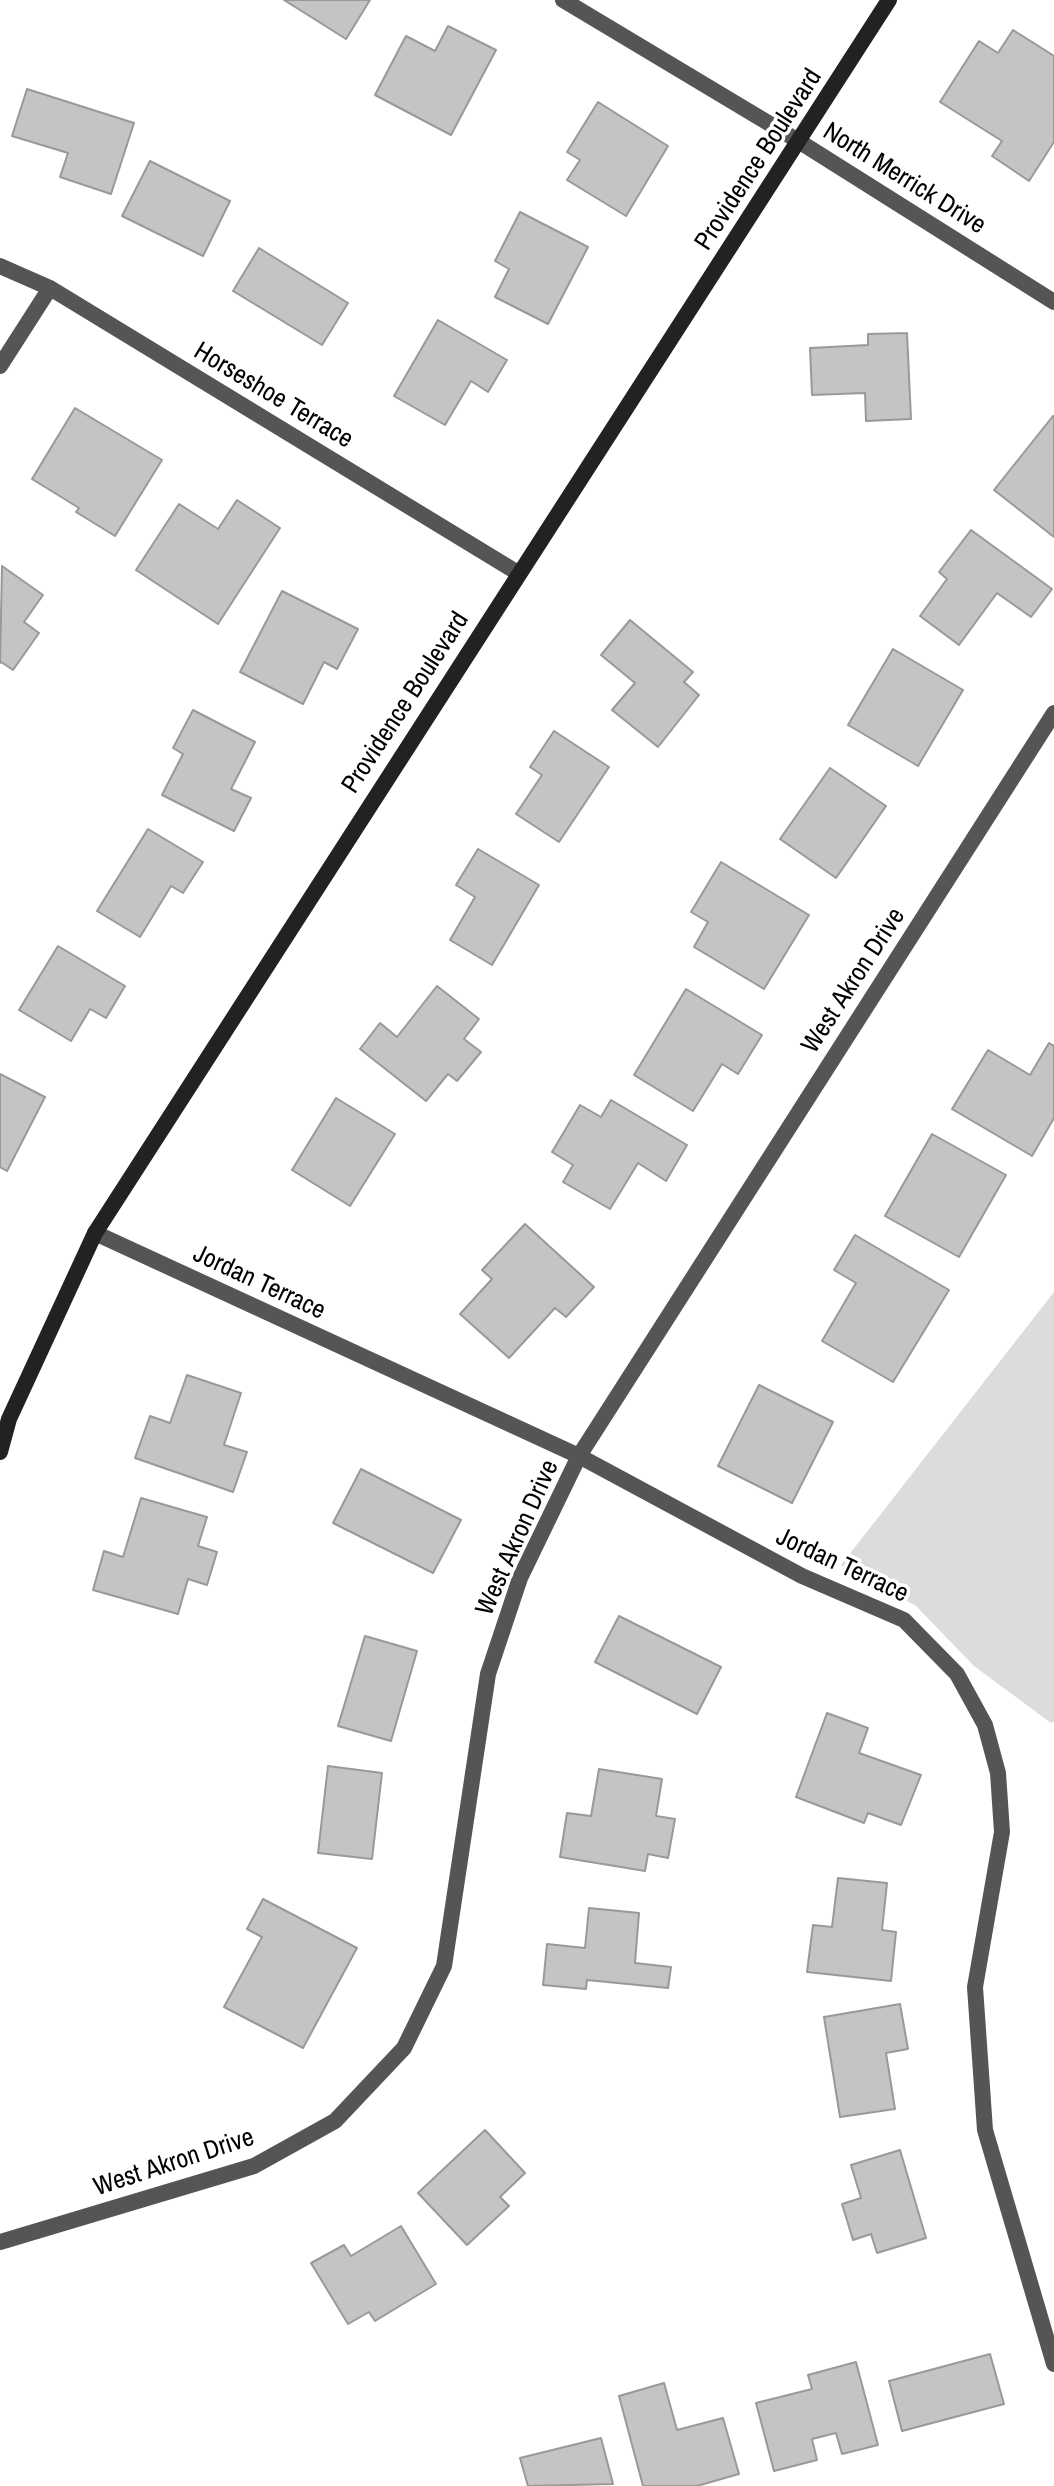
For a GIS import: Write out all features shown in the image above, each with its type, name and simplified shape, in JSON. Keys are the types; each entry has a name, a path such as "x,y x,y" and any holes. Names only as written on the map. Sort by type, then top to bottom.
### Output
{"main road":[{"name":"Providence Boulevard","path":"0,1452 9,1419 95,1233 889,0"}],"street":[{"name":"North Merrick Drive","path":"563,0 800,142 1054,302"},
{"name":"Horseshoe Terrace","path":"0,266 50,288 518,573"},
{"path":"0,366 50,288"},
{"name":"West Akron Drive","path":"0,2242 254,2166 335,2121 404,2048 444,1966 488,1674 520,1578 579,1456 1054,713"},
{"name":"Jordan Terrace","path":"95,1233 579,1456 802,1576 904,1620 957,1674 985,1725 998,1773 1002,1832 975,1987 985,2130 1054,2364"}],"shaded area":[{"path":"1054,1292 1054,1722 1051,1723 974,1666 915,1605 859,1579 841,1565"}],"building":[{"path":"284,0 370,0 346,39"},
{"path":"448,26 496,50 451,135 375,95 406,36 435,51"},
{"path":"1013,30 1054,56 1054,142 1029,181 992,156 1002,141 940,102 979,41 998,53"},
{"path":"27,89 134,123 111,194 60,177 68,153 12,136"},
{"path":"598,102 668,146 626,216 567,180 580,160 567,152"},
{"path":"150,161 230,201 203,256 122,216"},
{"path":"520,212 588,247 548,324 495,297 509,269 495,261"},
{"path":"259,248 348,303 322,345 233,291"},
{"path":"438,320 507,360 488,392 471,381 445,425 394,396"},
{"path":"907,333 911,419 866,421 865,393 812,395 810,348 868,345 868,334"},
{"path":"75,408 162,460 115,536 76,512 79,508 32,479"},
{"path":"1054,417 1054,537 994,490"},
{"path":"237,500 280,528 218,624 136,570 179,504 218,529"},
{"path":"971,530 1052,589 1031,617 997,593 959,645 920,616 947,579 939,572"},
{"path":"2,566 43,595 24,622 39,633 13,670 0,663"},
{"path":"282,591 358,629 337,669 324,662 303,704 240,672"},
{"path":"630,620 693,672 684,682 699,695 658,747 612,710 635,683 601,655"},
{"path":"893,649 963,690 918,766 848,725"},
{"path":"193,710 255,742 231,789 251,798 234,831 162,795 183,754 173,748"},
{"path":"554,731 609,767 559,842 516,814 542,775 530,767"},
{"path":"830,768 886,806 836,878 780,839"},
{"path":"148,829 203,862 183,893 171,886 140,937 97,911"},
{"path":"478,849 539,885 492,965 450,940 475,897 456,885"},
{"path":"721,862 809,915 764,989 694,947 708,922 691,912"},
{"path":"58,946 125,986 106,1018 90,1009 71,1041 19,1010"},
{"path":"437,986 479,1019 464,1039 481,1052 457,1081 448,1074 426,1101 360,1049 380,1023 397,1037"},
{"path":"686,989 762,1035 738,1074 722,1064 693,1111 634,1075"},
{"path":"1049,1043 1054,1046 1054,1118 1032,1156 952,1109 988,1050 1030,1075"},
{"path":"0,1074 45,1097 7,1171 0,1167"},
{"path":"336,1098 395,1134 350,1206 292,1170"},
{"path":"611,1100 687,1145 666,1181 638,1163 610,1209 563,1182 573,1165 552,1152 580,1105 601,1117"},
{"path":"932,1134 1006,1175 959,1257 885,1216"},
{"path":"525,1224 594,1287 566,1317 555,1308 509,1358 460,1314 492,1279 482,1270"},
{"path":"855,1235 949,1290 893,1382 822,1341 856,1283 834,1270"},
{"path":"187,1375 241,1393 224,1445 247,1452 233,1492 135,1458 150,1416 170,1423"},
{"path":"759,1385 833,1422 792,1503 718,1466"},
{"path":"361,1469 461,1520 433,1573 333,1523"},
{"path":"141,1498 207,1517 198,1546 217,1552 207,1585 188,1579 178,1614 93,1590 104,1551 123,1557"},
{"path":"619,1616 721,1667 697,1714 595,1662"},
{"path":"365,1636 417,1651 391,1741 338,1726"},
{"path":"827,1713 868,1728 859,1753 921,1775 901,1825 868,1813 864,1823 796,1797"},
{"path":"328,1766 382,1773 372,1859 318,1853"},
{"path":"599,1769 662,1779 656,1816 675,1819 668,1858 648,1854 645,1871 560,1857 567,1813 591,1816"},
{"path":"838,1878 887,1883 882,1930 896,1932 891,1981 807,1972 813,1925 832,1927"},
{"path":"263,1899 357,1948 303,2048 224,2007 262,1937 247,1929"},
{"path":"589,1908 639,1913 635,1963 671,1967 668,1988 587,1980 586,1989 543,1985 547,1944 585,1948"},
{"path":"900,2004 908,2049 886,2053 895,2109 840,2117 824,2017"},
{"path":"485,2130 525,2173 500,2197 509,2206 467,2245 418,2193"},
{"path":"900,2150 926,2238 877,2253 871,2234 853,2240 842,2204 861,2198 851,2165"},
{"path":"401,2226 436,2284 375,2321 369,2312 348,2324 311,2263 344,2245 351,2256"},
{"path":"990,2354 1004,2404 902,2431 889,2381"},
{"path":"856,2362 878,2445 842,2454 836,2433 812,2439 817,2460 774,2471 756,2403 812,2389 808,2375"},
{"path":"664,2383 677,2430 723,2418 739,2474 697,2486 643,2486 619,2396"},
{"path":"601,2438 613,2484 528,2486 520,2458"}]}
